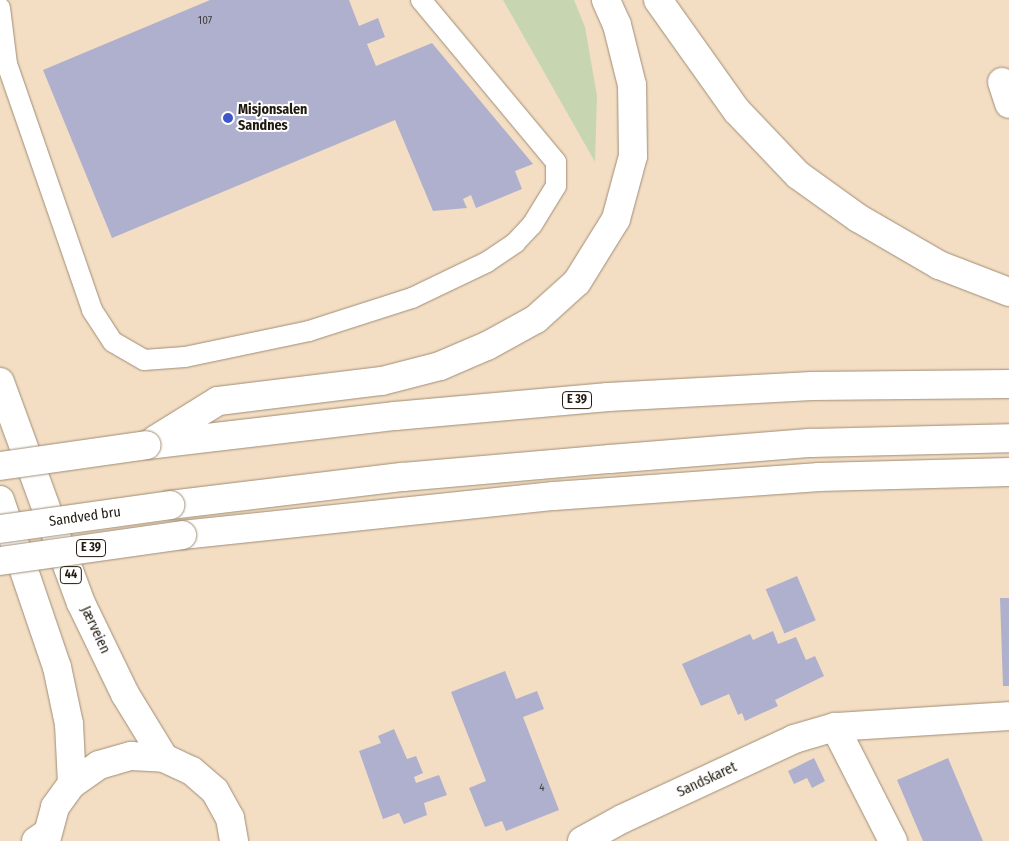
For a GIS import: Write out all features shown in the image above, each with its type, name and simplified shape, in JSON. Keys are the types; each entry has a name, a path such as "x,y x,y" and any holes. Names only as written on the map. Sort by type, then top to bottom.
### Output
{"main road":[{"name":"E 39","path":"147,445 218,401 382,381 440,366 487,346 536,319 577,282 616,218 634,156 632,85 617,25 606,0"},
{"path":"658,0 737,111 798,175 858,218 940,264 1009,292"},
{"name":"Jærveien","path":"0,382 82,603 125,694 164,758"},
{"name":"E 39","path":"0,466 147,445 395,416 608,397 812,386 1009,384"},
{"name":"Sandved bru","path":"0,529 170,505 403,477 811,443 1009,438"},
{"name":"E 39","path":"0,561 182,535 583,494 819,477 1009,472"},
{"path":"0,500 57,667 69,724 72,784"},
{"name":"Sandskaret","path":"582,841 626,830 794,739 835,727 1009,716"},
{"path":"835,727 893,841"},
{"path":"42,839 55,807 72,784 99,765 131,756 164,758 192,771 215,791 230,818 234,841"}],"lane":[{"path":"0,8 7,64 92,310 113,342 144,360 185,357 310,331 412,298 487,262 515,243 532,225 556,186 556,162 421,0"}],"green space":[{"path":"503,0 574,0 585,27 597,96 595,162"}],"building":[{"name":"Misjonsalen Sandnes","path":"210,0 349,0 359,26 378,18 385,37 367,44 376,66 432,43 533,164 515,171 522,189 476,208 471,195 463,199 467,208 433,211 395,120 112,238 43,70"},
{"path":"797,576 816,620 784,633 766,589"},
{"path":"1000,598 1009,598 1009,686 1003,686"},
{"path":"773,631 778,644 796,637 806,660 815,656 824,676 775,700 778,706 745,721 742,713 738,715 729,694 701,706 682,664 750,634 753,640"},
{"path":"505,671 516,699 537,691 544,709 523,717 559,810 506,831 502,821 485,827 469,788 486,781 451,692"},
{"path":"394,729 407,759 416,756 423,773 414,777 416,783 439,775 447,795 424,803 427,815 404,824 399,813 383,819 359,751 381,743 378,736"},
{"path":"814,758 825,781 812,788 807,778 794,784 788,771"},
{"path":"948,758 983,841 923,841 897,780"}],"place":[{"name":"Misjonsalen Sandnes","path":"228,118"}]}
